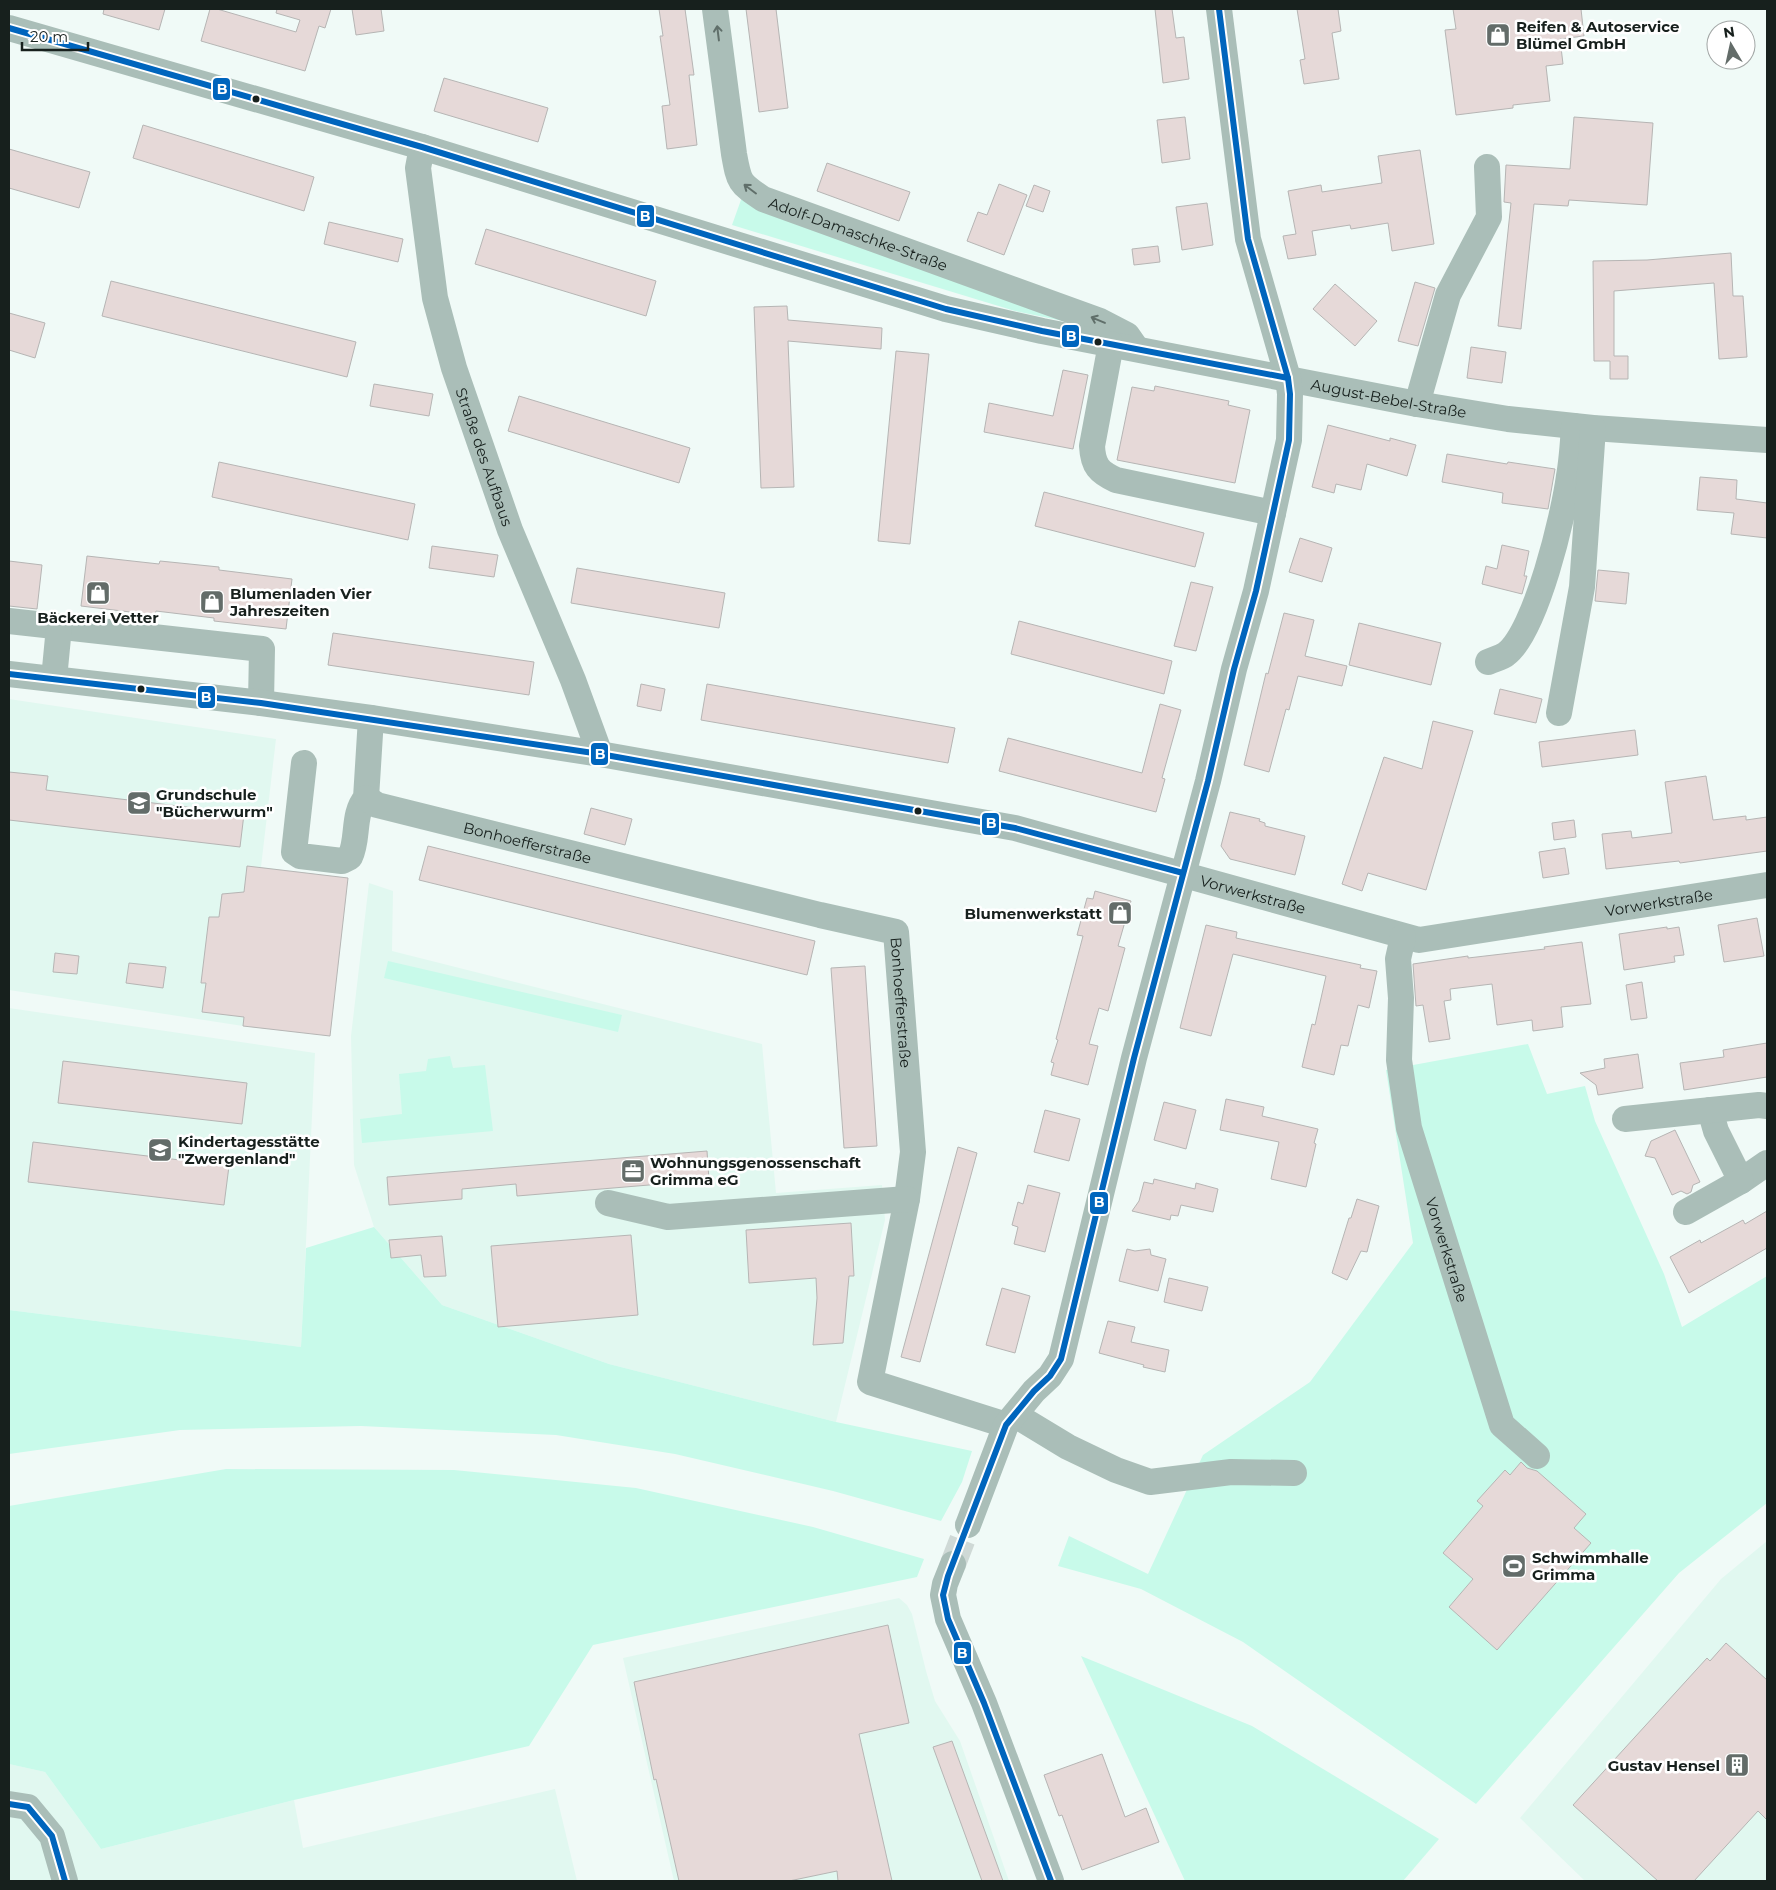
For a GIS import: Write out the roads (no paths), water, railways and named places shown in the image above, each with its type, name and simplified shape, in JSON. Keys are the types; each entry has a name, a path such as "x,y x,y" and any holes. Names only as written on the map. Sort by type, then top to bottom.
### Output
{"street":[{"name":"Adolf-Damaschke-Straße","path":"715,9 734,154 738,174 744,186 763,199 1100,320 1127,335 1123,346"},
{"path":"968,1525 1010,1420 1034,1391 1050,1376 1061,1360 1134,1058 1208,781 1234,669 1256,591 1289,440 1290,394 1288,378 1248,238 1219,9"},
{"name":"August-Bebel-Straße","path":"9,28 422,147 946,309 1042,331 1417,404 1584,427 1767,440"},
{"name":"Straße des Aufbaus","path":"422,147 418,168 435,298 454,368 510,530 573,680 600,754"},
{"path":"1417,404 1448,295 1489,218 1487,167"},
{"path":"1123,346 1092,446 1093,458 1104,475 1116,480 1273,513"},
{"path":"1488,662 1506,654 1518,640 1531,615 1547,570 1570,475 1584,427"},
{"path":"1559,713 1582,587 1584,427"},
{"path":"9,621 262,649 261,703"},
{"path":"54,679 58,627"},
{"name":"Vorwerkstraße","path":"9,674 261,703 371,718 600,754 1015,828 1183,873 1419,940 1767,885"},
{"path":"304,763 294,852 300,856 342,861 350,857 354,849 360,804 366,798 371,718"},
{"name":"Bonhoefferstraße","path":"366,798 377,805 820,915 896,932 913,1152 907,1199 870,1382 1010,1420"},
{"name":"Vorwerkstraße","path":"1403,937 1398,959 1401,998 1399,1060 1409,1128 1502,1426 1537,1456"},
{"path":"1625,1119 1759,1104 1767,1106"},
{"path":"1710,1110 1716,1131 1741,1181"},
{"path":"1686,1212 1741,1181 1767,1163"},
{"path":"608,1203 668,1217 907,1199"},
{"path":"1010,1420 1116,1470 1150,1482 1232,1472 1294,1473"},
{"path":"953,1564 943,1595 948,1618 984,1704 1050,1881"},
{"path":"9,1804 28,1807 52,1836 65,1881"}],"tunnel":[{"path":"953,1564 968,1525"}],"place":[{"name":"Reifen & Autoservice Blümel GmbH","path":"1498,35"},
{"name":"Bäckerei Vetter","path":"98,593"},
{"name":"Blumenladen Vier Jahreszeiten","path":"212,602"},
{"name":"Grundschule \"Bücherwurm\"","path":"139,803"},
{"name":"Blumenwerkstatt","path":"1120,913"},
{"name":"Kindertagesstätte \"Zwergenland\"","path":"160,1150"},
{"name":"Wohnungsgenossenschaft Grimma eG","path":"633,1171"},
{"name":"Schwimmhalle Grimma","path":"1514,1566"},
{"name":"Gustav Hensel","path":"1737,1765"}]}
